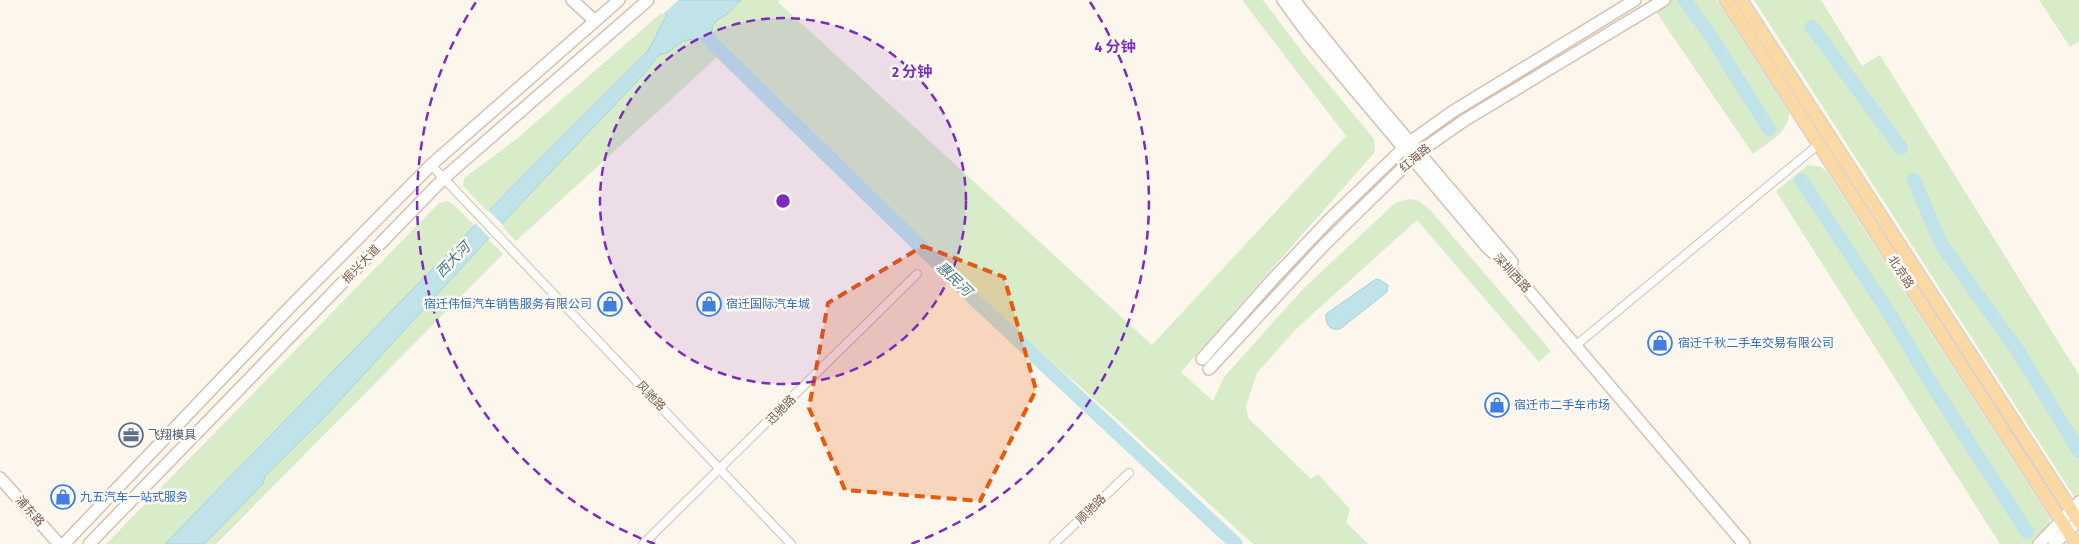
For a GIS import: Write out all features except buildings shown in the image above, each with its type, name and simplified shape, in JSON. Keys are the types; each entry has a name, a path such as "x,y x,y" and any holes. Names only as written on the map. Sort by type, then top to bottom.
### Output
{"main road":[{"name":"北京路","path":"1726,0 2076,544"},
{"name":"北京路","path":"1741,0 2077,515"}],"street":[{"path":"572,0 595,21"},
{"name":"振兴大道","path":"64,544 290,307 431,165 619,0"},
{"name":"振兴大道","path":"89,544 444,178 648,0"},
{"name":"深圳西路","path":"1283,0 1311,38 1407,145"},
{"name":"深圳西路","path":"1294,0 1485,245 1513,272 1744,544"},
{"name":"红海路","path":"1202,359 1329,220 1407,145 1452,112 1635,0"},
{"name":"红海路","path":"1209,369 1324,245 1415,155 1465,120 1664,0"},
{"path":"1580,342 1819,144"},
{"name":"深圳西路","path":"1415,155 1580,342 1753,544"},
{"name":"风驰路","path":"431,165 791,544"},
{"name":"迅驰路","path":"643,544 721,470 917,274"},
{"name":"顺驰路","path":"1054,544 1128,473"},
{"name":"浦东路","path":"0,478 59,544"},
{"path":"2039,544 2077,515"},
{"path":"2054,544 2064,526"}],"highlighted area":[{"path":"923,246 1004,277 1036,390 980,501 845,490 809,408 828,303"}],"green space":[{"path":"676,0 779,0 778,2 1152,345 1346,136 1242,0 1263,0 1306,57 1370,134 1374,140 1375,152 1181,372 1213,401 1224,377 1303,289 1394,204 1409,199 1422,203 1431,211 1551,351 1539,362 1417,220 1296,329 1257,373 1246,406 1248,418 1311,479 1318,474 1350,509 1346,522 1368,544 1253,544 1119,421 1010,325 725,50 516,241 463,186 464,178 519,137"},
{"path":"1648,0 1717,0 1789,112 1786,125 1777,136 1753,154"},
{"path":"1754,0 1821,0 1862,66 1880,55 2079,375 2079,504"},
{"path":"2039,0 2079,0 2079,41 2070,47"},
{"path":"1808,165 1821,167 1827,172 2050,518 2048,530 2034,544 2000,544 1776,191"},
{"path":"448,201 503,254 216,544 106,544 439,203"}],"water":[{"name":"西大河","path":"651,0 741,0 726,15 717,20 712,27 714,45 700,38 683,41 667,53 659,55 642,76 509,216 322,420 265,476 263,484 204,544 165,544 520,179 647,52 667,15"},
{"path":"1376,279 1388,285 1387,292 1340,329 1331,328 1326,321 1326,314"}],"pier":[{"path":"649,0 679,0 663,14"},
{"path":"488,210 504,226 492,240 475,223"}],"waterway":[{"path":"1685,0 1712,38 1769,129"},
{"path":"1812,27 1901,148"},
{"name":"惠民河","path":"703,30 714,45 976,301 1236,544"},
{"path":"1801,180 1891,316 1934,388 2027,532"},
{"path":"1914,180 1941,244 2018,351 2079,451"}],"place":[{"name":"宿迁伟恒汽车销售服务有限公司","path":"610,304"},
{"name":"宿迁国际汽车城","path":"709,304"},
{"name":"宿迁千秋二手车交易有限公司","path":"1660,343"},
{"name":"宿迁市二手车市场","path":"1497,405"},
{"name":"飞翔模具","path":"131,435"},
{"name":"九五汽车一站式服务","path":"63,497"}]}
